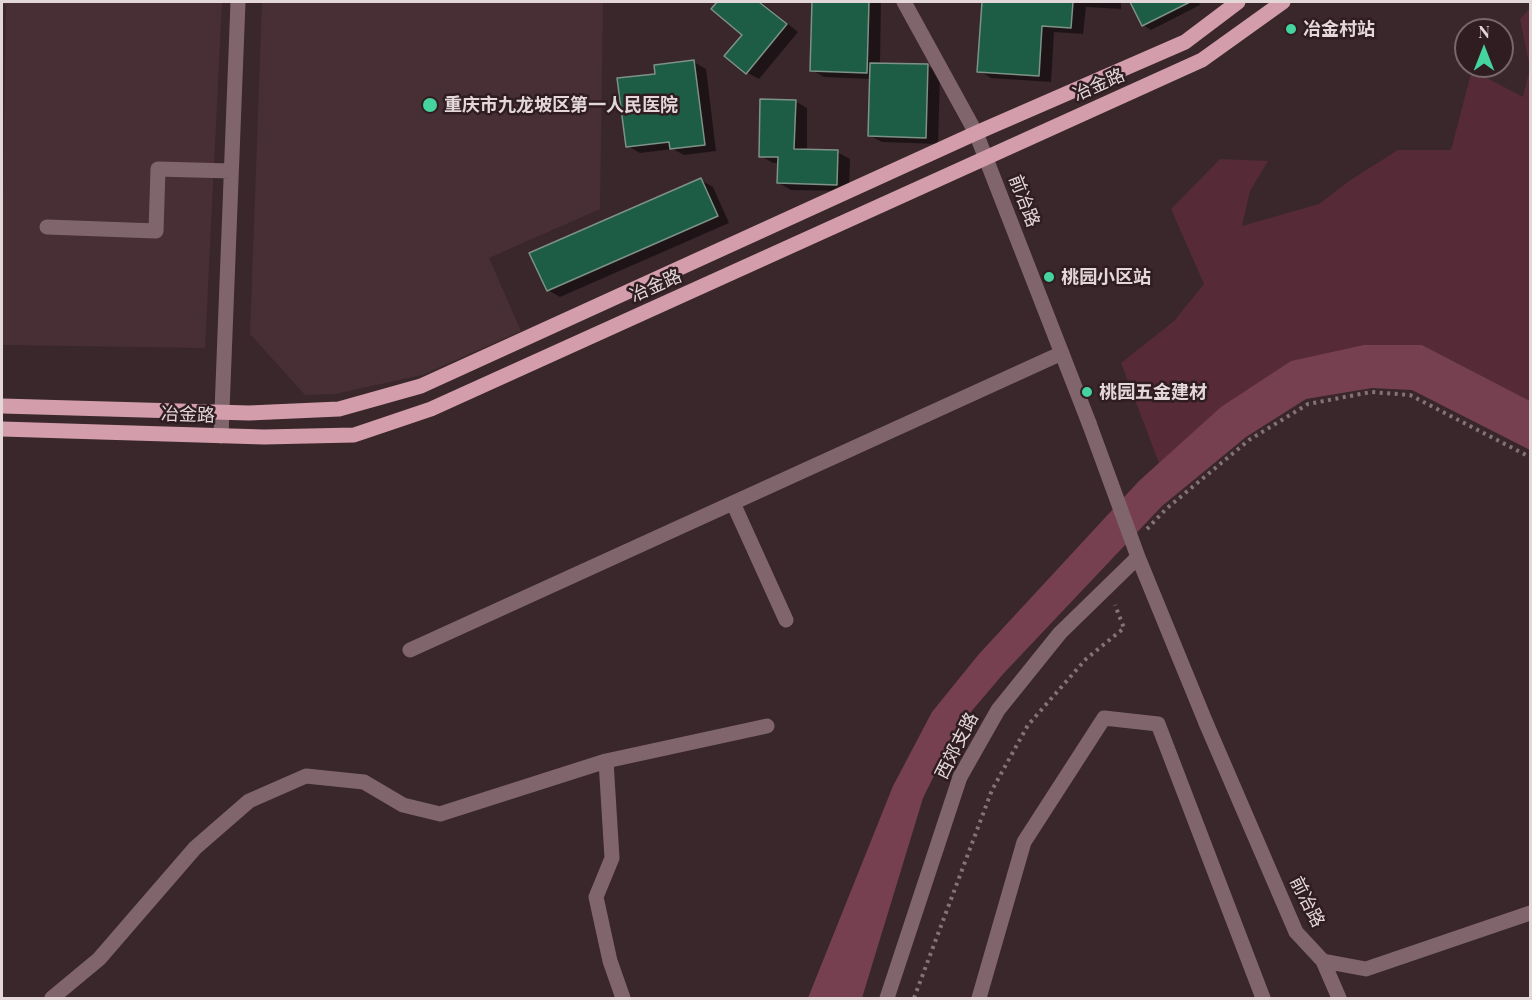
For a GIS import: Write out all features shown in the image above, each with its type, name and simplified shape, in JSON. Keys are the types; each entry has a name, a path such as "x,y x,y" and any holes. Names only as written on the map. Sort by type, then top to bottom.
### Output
{"main road":[{"name":"冶金路","path":"2,406 249,413 339,409 421,386 976,133 1185,42 1238,2"},
{"name":"冶金路","path":"2,429 264,437 354,435 431,409 1202,60 1282,2"}],"street":[{"path":"221,436 238,2"},
{"name":"前冶路","path":"904,2 976,133 1089,423 1138,557 1206,723 1296,932 1323,961"},
{"path":"47,227 156,231 158,169 231,171"},
{"path":"410,650 1062,353"},
{"path":"733,503 786,620"},
{"name":"西郊支路","path":"887,999 960,777 998,710 1060,633 1138,557"},
{"path":"979,999 1024,842 1104,718 1158,724 1263,999"},
{"path":"52,999 99,959 195,848 249,801 306,776 364,782 403,805 440,814 606,761 767,726"},
{"path":"606,761 612,858 596,897 610,961 623,999"},
{"path":"1323,961 1366,969 1530,913"},
{"path":"1323,961 1339,999"}],"shaded area":[{"path":"2,2 222,2 205,348 2,345 6,5 2,5"},
{"name":"重庆市九龙坡区第一人民医院","path":"262,2 603,2 600,209 489,258 521,331 422,375 335,394 305,395 250,334"},
{"path":"1530,8 1530,68 1520,19"},
{"path":"1530,68 1530,401 1422,345 1291,361 1159,463 1121,363 1174,321 1204,284 1171,209 1220,159 1268,161 1250,191 1242,226 1319,204 1352,179 1398,150 1451,150 1470,78 1487,78 1523,97"},
{"path":"1364,345 1422,345 1530,401 1530,450 1412,390 1372,388 1306,399 1246,437 1162,506 1004,673 958,727 923,798 862,998 808,998 893,786 932,712 979,654 1139,481 1221,407 1291,361"}],"building":[{"path":"717,2 759,2 787,24 746,74 724,56 742,35 711,9"},
{"path":"812,2 869,2 867,73 810,71"},
{"path":"982,2 1073,2 1071,28 1042,26 1039,76 977,72"},
{"path":"1130,2 1190,2 1142,26"},
{"path":"694,60 705,145 670,149 669,142 626,147 617,78 655,74 654,65"},
{"path":"870,63 928,64 926,138 868,136"},
{"path":"760,99 796,100 794,149 838,150 837,185 777,183 778,157 759,157"},
{"path":"701,178 718,216 547,291 529,253"}],"place":[{"name":"冶金村站","path":"1291,29"},
{"name":"重庆市九龙坡区第一人民医院","path":"430,105"},
{"name":"桃园小区站","path":"1049,277"},
{"name":"桃园五金建材","path":"1087,392"}]}
